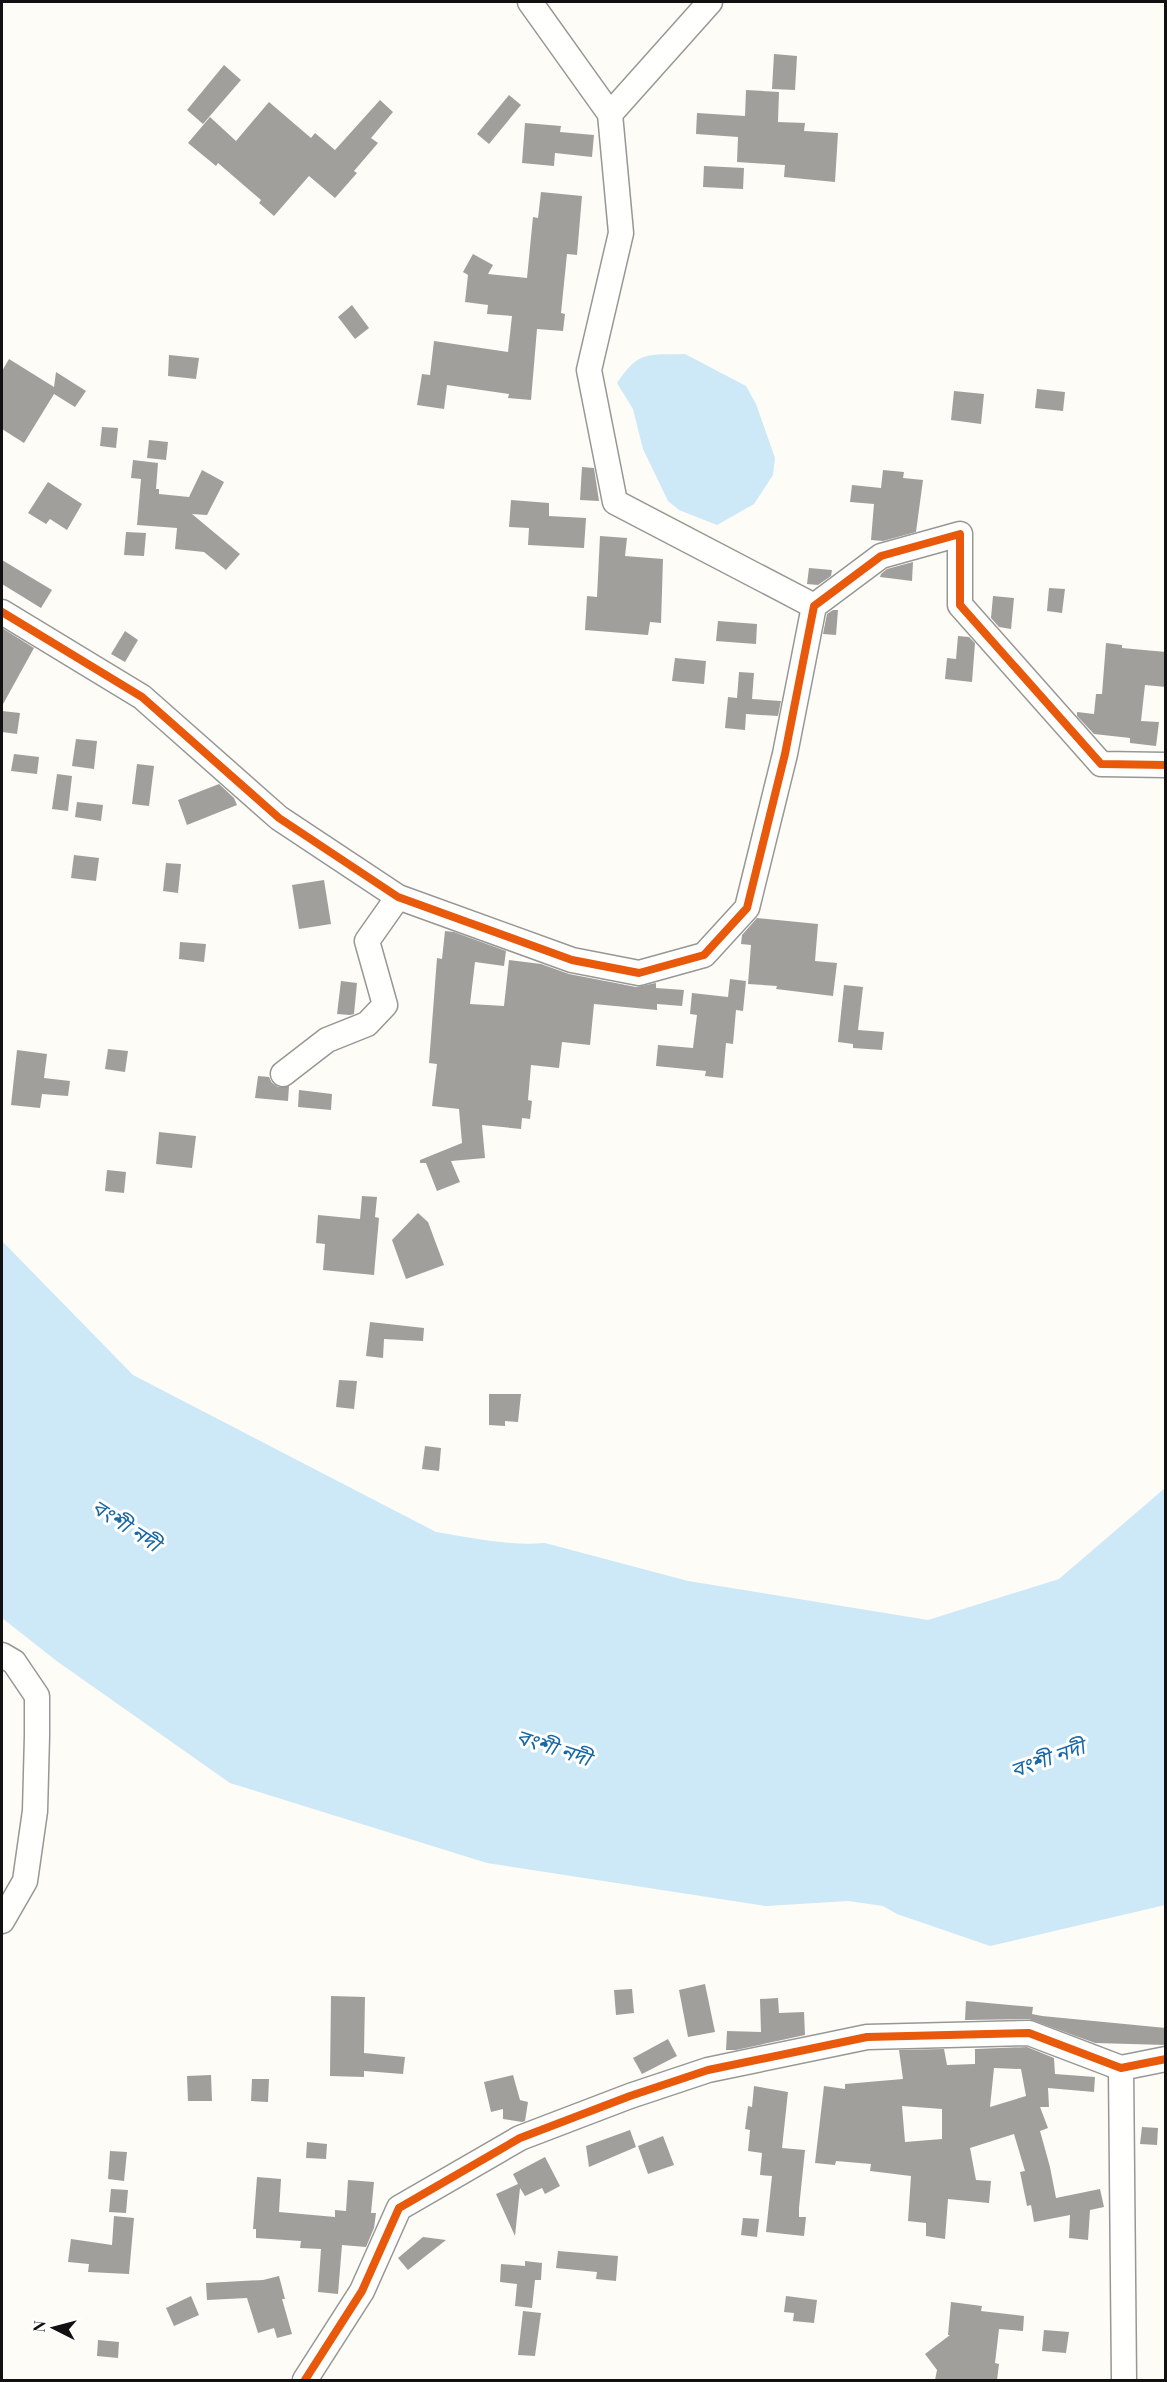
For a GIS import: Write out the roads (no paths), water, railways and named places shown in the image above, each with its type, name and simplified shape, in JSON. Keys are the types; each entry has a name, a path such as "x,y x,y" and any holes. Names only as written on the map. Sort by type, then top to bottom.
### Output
{"street":[{"path":"530,2 610,114 621,232 589,370 615,502 814,606"},
{"path":"610,114 710,2"},
{"path":"2,612 142,698 279,818 398,897 572,960 639,973 704,955 747,909 785,754 814,606 881,556 960,534 960,605 1014,668 1101,764 1166,765"},
{"path":"283,1074 327,1040 367,1024 385,1005 367,941 398,897"},
{"path":"2,1655 14,1662 37,1696 35,1811 25,1881 2,1921"},
{"path":"305,2380 362,2291 399,2208 520,2138 630,2096 708,2070 867,2037 1029,2033 1121,2068 1166,2059"},
{"path":"1121,2068 1124,2380"}],"water":[{"path":"685,354 746,386 756,404 775,458 773,475 754,504 717,525 679,510 668,501 643,449 633,409 617,383 632,365 645,356"},
{"name":"বংশী নদী","path":"2,1241 133,1375 436,1532 504,1542 545,1543 688,1581 928,1620 1059,1579 1165,1488 1165,1905 990,1946 897,1914 883,1906 848,1901 766,1906 487,1863 230,1783 58,1662 2,1618"}]}
